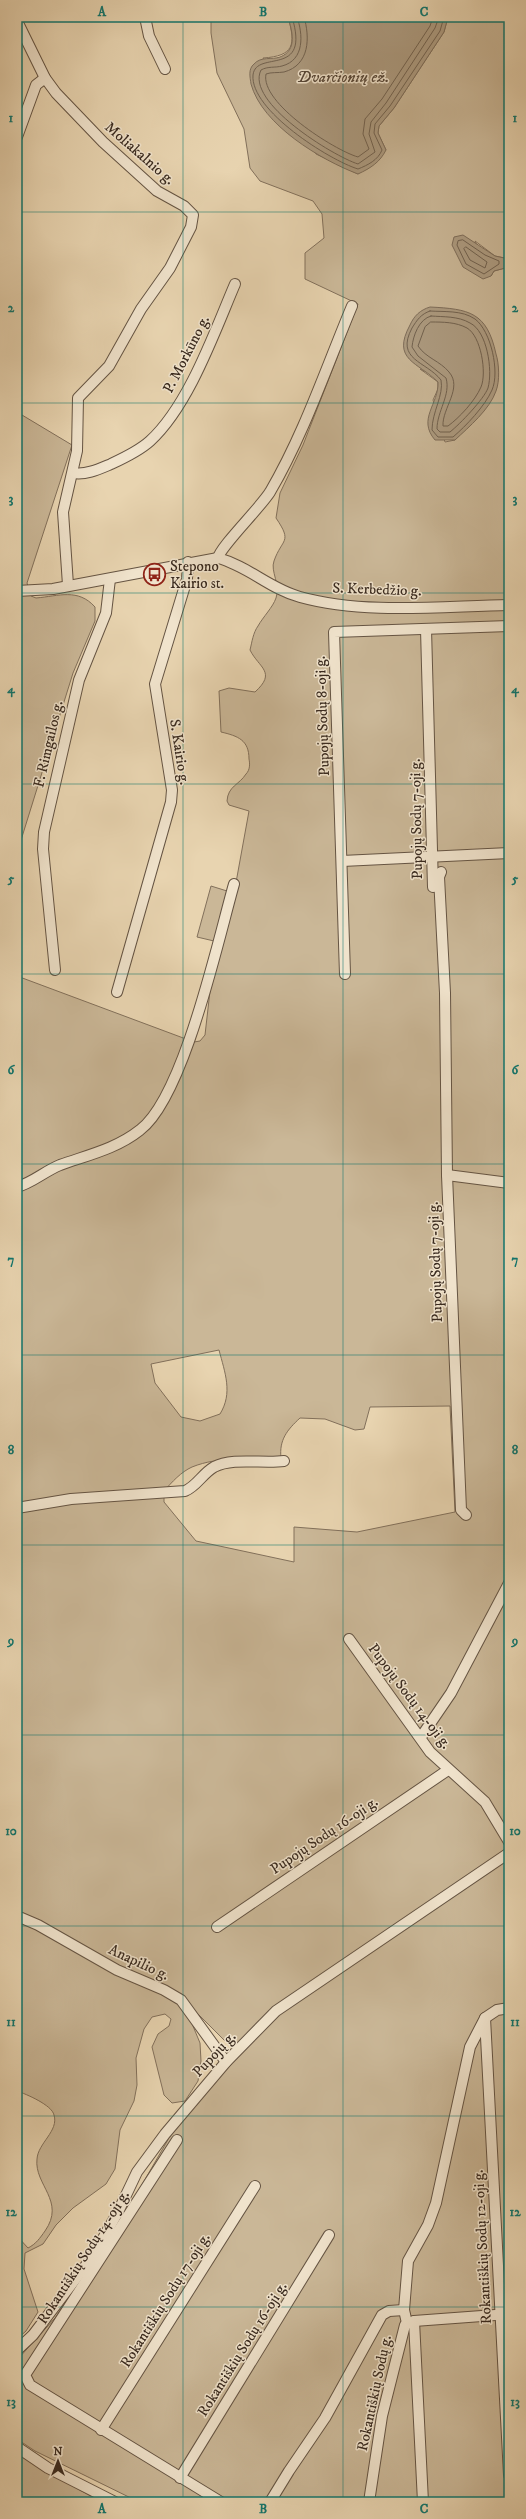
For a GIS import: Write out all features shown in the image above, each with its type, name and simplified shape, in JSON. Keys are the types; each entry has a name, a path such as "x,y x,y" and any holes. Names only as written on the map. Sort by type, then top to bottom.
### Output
{"street":[{"path":"145,17 149,36 165,69"},
{"name":"Moliakalnio g.","path":"17,21 45,78 56,93 103,142 157,191 184,206 193,215 191,227 170,268 140,309 109,366 82,391 76,404 77,451 73,473"},
{"path":"17,137 36,85 45,78"},
{"name":"P. Morkūno g.","path":"73,473 96,470 136,452 150,441 166,422 194,379 236,284"},
{"path":"218,558 222,548 265,500 281,473 352,306"},
{"path":"68,585 63,512 67,487 73,473"},
{"name":"S. Kerbedžio g.","path":"17,591 68,585 188,562 218,558 240,565 286,592 338,605 366,607 509,605"},
{"name":"S. Kairio g.","path":"117,992 171,802 172,790 155,684 187,579 188,562"},
{"name":"F. Rimgailos g.","path":"54,970 43,849 44,832 79,680 106,613 110,578"},
{"name":"Pupojų Sodų 8-oji g.","path":"345,974 334,632 509,626"},
{"name":"Pupojų Sodų 7-oji g.","path":"426,630 433,840 432,857 438,999 445,1005"},
{"path":"342,861 509,853"},
{"name":"Pupojų Sodų 7-oji g.","path":"441,872 439,877 445,1005 446,1175 461,1510 466,1515"},
{"path":"17,1187 58,1166 111,1148 126,1140 142,1130 163,1103 192,1030 234,884"},
{"path":"446,1175 509,1184"},
{"path":"17,1508 71,1499 186,1491 193,1488 214,1467 227,1463 284,1461"},
{"path":"421,1737 451,1693 509,1583"},
{"name":"Pupojų Sodų 14-oji g.","path":"349,1639 421,1737 430,1752 448,1770 485,1802 509,1842"},
{"name":"Pupojų Sodų 16-oji g.","path":"217,1927 448,1770"},
{"name":"Pupojų g.","path":"17,2350 32,2335 93,2256 118,2212 137,2172 173,2124 226,2062 276,2011 509,1853"},
{"name":"Anapilio g.","path":"17,1916 38,1925 117,1970 164,1990 181,2000 226,2062"},
{"path":"424,2502 410,2322 404,2310 408,2261 428,2225 436,2203 470,2047 485,2018 497,2010 509,2008"},
{"name":"Rokantiškių Sodų 12-oji g.","path":"485,2018 505,2314 509,2475"},
{"name":"Rokantiškių Sodų 14-oji g.","path":"177,2140 25,2375 30,2385 101,2430 221,2502"},
{"name":"Rokantiškių Sodų 17-oji g.","path":"101,2430 255,2186"},
{"name":"Rokantiškių Sodų 16-oji g.","path":"180,2478 329,2235"},
{"path":"270,2502 325,2418 382,2315 389,2310 404,2310"},
{"path":"410,2322 505,2314"},
{"name":"Rokantiškių Sodų g.","path":"369,2502 382,2416 401,2337 410,2322"},
{"path":"17,2447 48,2468 115,2502"}],"shaded area":[{"path":"211,17 288,17 292,42 287,52 273,57 263,58 316,154 358,174 386,150 378,133 379,126 394,108 444,32 448,17 509,17 509,259 495,256 475,241 491,276 494,271 509,267 509,2502 139,2502 35,2451 17,2439 17,2360 55,2318 136,2195 173,2131 238,2054 197,2013 188,2014 200,2043 201,2061 198,2081 185,2101 172,2103 164,2095 152,2047 158,2034 169,2026 171,2019 165,2014 152,2017 144,2029 136,2058 137,2085 134,2101 120,2130 115,2169 106,2184 73,2208 56,2225 43,2244 25,2253 24,2269 38,2312 26,2331 17,2339 17,2236 28,2248 40,2238 51,2220 51,2202 37,2168 37,2159 38,2153 51,2132 55,2121 54,2115 49,2107 38,2100 17,2091 17,976 194,1042 200,1041 205,1035 210,991 235,888 249,811 229,805 227,801 229,792 243,778 249,769 250,763 245,743 233,735 221,732 219,691 229,688 255,692 265,680 264,670 250,650 255,632 273,605 277,593 273,565 285,537 284,532 276,518 280,493 303,445 358,304 305,279 305,253 324,238 322,214 313,201 260,181 250,168 244,129 217,73 211,33","holes":["420,369 490,402 455,440 445,442 433,400 438,389 438,382","219,1350 227,1383 226,1398 220,1414 200,1421 181,1417 155,1383 151,1364","450,1406 455,1512 357,1532 294,1527 294,1562 196,1541 164,1502 164,1491 180,1474 192,1467 213,1461 248,1458 281,1458 281,1446 285,1436 300,1418 325,1419 355,1430 364,1429 370,1407"]},
{"path":"17,412 72,445 27,583 31,596 36,598 60,595 75,595 82,597 95,607 95,621 73,673 17,853"},
{"path":"211,886 227,891 214,941 197,937"},
{"path":"17,2454 101,2502 17,2502"}],"water":[{"name":"Dvarčionių ež.","path":"288,17 448,17 444,32 394,108 379,126 378,133 386,150 384,154 375,164 358,174 327,160 295,139 280,127 257,99 251,84 251,68 260,60 280,57 286,54 289,50 292,34"},
{"path":"463,235 495,256 509,259 509,267 494,271 491,276 483,279 463,267 452,245 454,237"},
{"path":"430,307 456,309 466,312 481,321 492,340 497,358 499,372 498,382 493,398 484,411 455,440 435,440 430,432 428,418 438,382 409,359 405,353 405,337 413,319 420,312"}],"place":[{"name":"Stepono Kairio st.","path":"155,575"}]}
